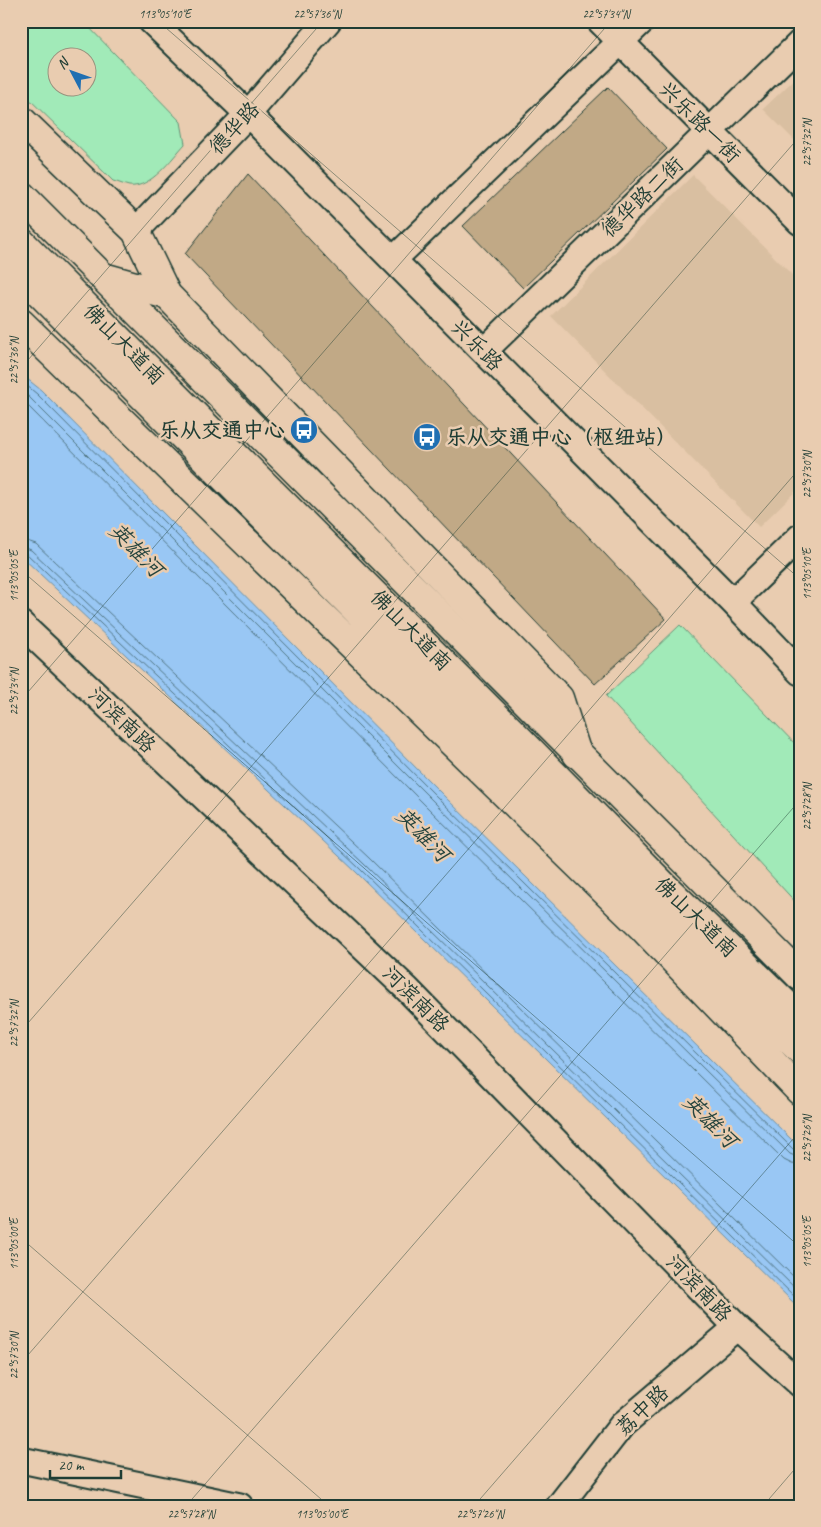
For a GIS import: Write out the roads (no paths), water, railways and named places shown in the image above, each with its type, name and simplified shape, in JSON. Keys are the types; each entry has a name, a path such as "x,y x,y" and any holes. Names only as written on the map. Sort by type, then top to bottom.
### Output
{"main road":[{"path":"21,120 136,232 167,296 559,698 577,754"},
{"path":"21,195 800,976"},
{"name":"佛山大道南","path":"21,242 551,788 652,906 800,1050"},
{"name":"佛山大道南","path":"21,274 507,743"},
{"path":"103,277 167,296"},
{"path":"21,323 652,906 800,1091"},
{"path":"551,788 776,954"},
{"name":"佛山大道南","path":"652,906 800,1018"}],"street":[{"name":"兴乐路","path":"151,21 248,114 734,602 800,672"},
{"name":"德华路","path":"136,232 248,114 328,21"},
{"name":"兴乐路一街","path":"600,21 800,222"},
{"path":"393,260 642,21"},
{"name":"德华路二街","path":"484,351 800,42"},
{"path":"734,602 800,537"},
{"name":"河滨南路","path":"21,624 406,988 737,1327 800,1384"},
{"name":"荔中路","path":"559,1506 622,1425 737,1327"},
{"path":"21,1460 240,1506"}],"water":[{"name":"英雄河","path":"21,374 41,390 439,791 800,1148 800,1309 356,872 21,556"}],"place":[{"name":"乐从交通中心","path":"304,430"},
{"name":"乐从交通中心（枢纽站）","path":"427,437"}]}
